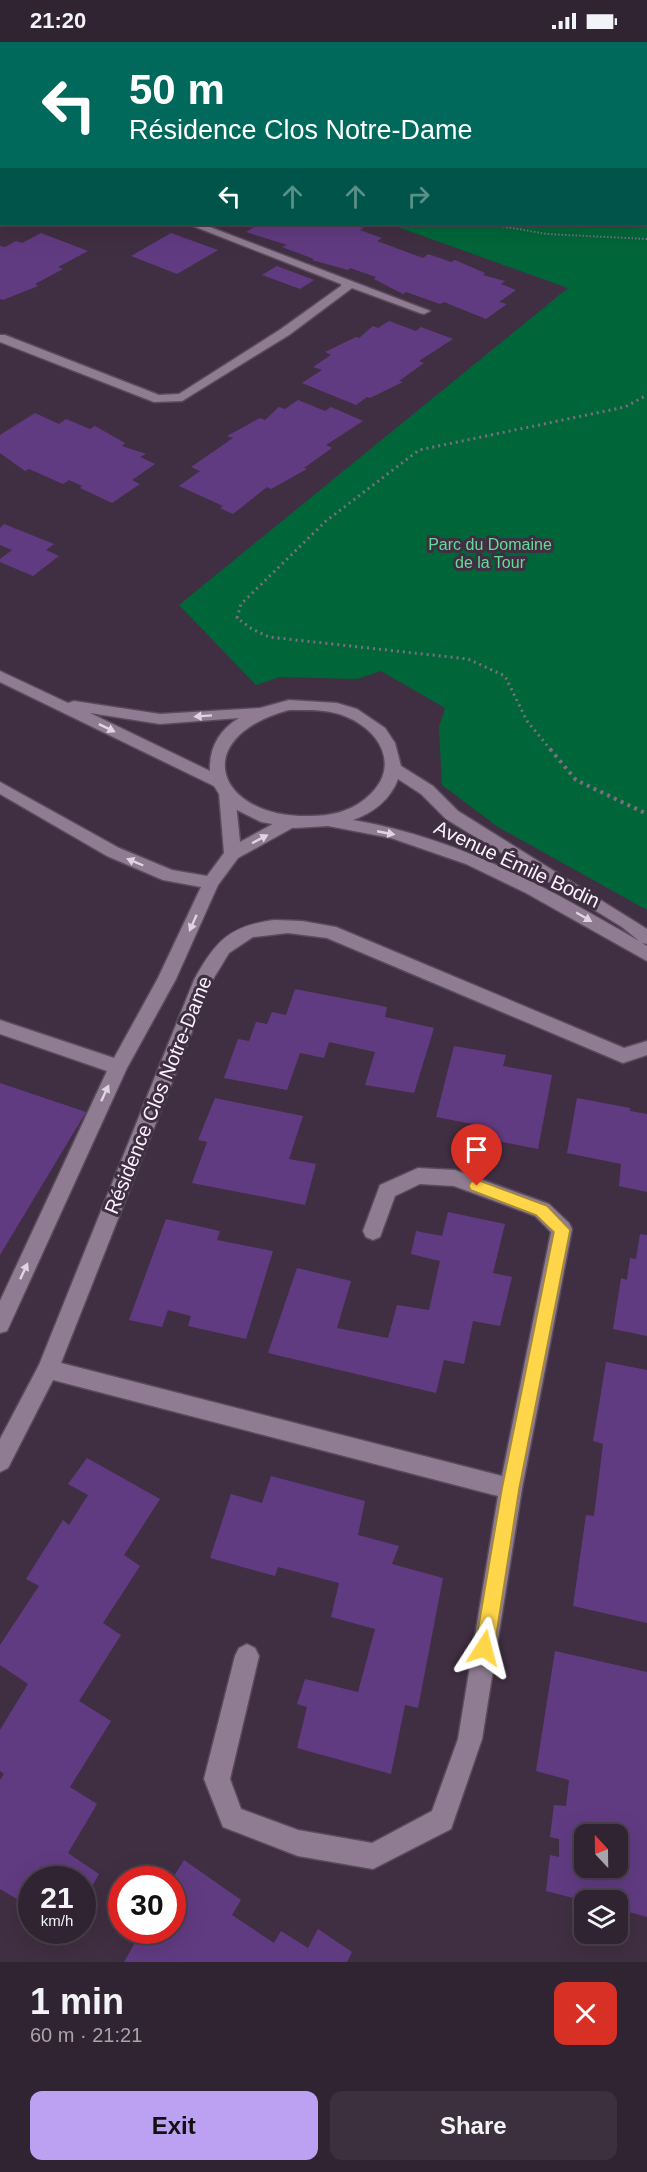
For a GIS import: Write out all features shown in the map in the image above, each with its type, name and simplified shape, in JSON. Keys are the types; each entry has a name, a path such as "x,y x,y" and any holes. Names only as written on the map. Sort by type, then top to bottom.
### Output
{"street":[{"path":"196,225 424,311"},
{"path":"1,338 158,399 182,397 339,295 347,287 347,282"},
{"path":"0,676 223,788 243,807 264,817 288,823 329,822 349,816 380,796 390,783 394,769 391,747 376,727 352,712 321,705 289,705 261,712 160,719 54,703"},
{"path":"232,854 232,833 216,761 222,741 238,725 261,712"},
{"name":"Avenue Émile Bodin","path":"394,769 427,790 452,815 627,922 647,938"},
{"path":"0,787 112,852 169,876 211,883"},
{"name":"Avenue Émile Bodin","path":"329,822 409,837 471,861 560,903 647,954"},
{"path":"0,1324 118,1066 167,979 211,883 232,854 288,823"},
{"name":"Résidence Clos Notre-Dame","path":"0,1461 48,1369 203,980 222,948 250,929 288,925 330,932 623,1056 647,1048"},
{"path":"0,1027 118,1066"},
{"path":"247,1656 217,1779 232,1818 298,1843 373,1856 442,1820 470,1739 511,1489 562,1230 542,1210 455,1178 418,1176 387,1191 373,1231"},
{"path":"48,1369 511,1489"}],"path":[{"path":"493,225 587,238 647,239"},
{"path":"647,395 625,407 418,450 326,521 241,604 237,618 252,629 269,637 468,659 506,676 527,721 576,780 647,814"}],"green space":[{"name":"Parc du Domaine de la Tour","path":"392,225 647,225 647,910 498,827 442,785 439,727 445,708 381,671 357,679 280,677 256,685 179,605 568,288"}],"building":[{"path":"257,225 352,225 364,228 360,230 382,238 377,241 423,258 428,254 451,262 455,260 485,273 483,275 505,281 501,284 516,290 499,302 507,304 486,319 444,302 440,304 406,292 403,294 374,279 376,277 350,268 348,270 312,260 314,259 282,247 287,245 246,232"},
{"path":"41,233 88,251 58,267 63,269 35,284 38,286 3,300 0,299 0,246 5,247 16,241 22,243"},
{"path":"171,233 218,250 177,274 131,256"},
{"path":"277,266 314,280 300,289 262,275"},
{"path":"389,321 416,331 421,327 453,339 419,361 424,363 399,381 403,382 370,398 367,397 356,405 302,383 322,370 313,367 331,355 325,352 356,337 359,338 373,326 378,328"},
{"path":"298,400 325,411 331,407 363,421 326,445 332,448 304,468 307,469 271,489 267,487 233,514 220,508 223,506 179,486 200,471 191,467 233,438 227,436 260,418 265,420 279,407 285,409"},
{"path":"35,413 59,424 66,419 90,429 95,426 125,443 122,446 146,454 140,457 155,464 132,480 140,484 112,503 80,488 82,486 69,480 63,484 29,469 25,471 0,453 0,435"},
{"path":"4,524 54,544 46,550 59,556 33,576 0,562 0,559 12,550 0,545 0,528"},
{"path":"295,989 387,1007 385,1017 434,1028 414,1093 365,1085 375,1052 329,1042 324,1058 300,1053 287,1090 224,1078 238,1039 249,1041 256,1022 267,1024 272,1012 286,1015"},
{"path":"454,1046 506,1055 503,1066 552,1075 538,1149 487,1139 489,1127 436,1117"},
{"path":"0,1083 86,1112 0,1255"},
{"path":"215,1098 303,1116 289,1159 316,1164 305,1205 192,1183 207,1142 198,1140"},
{"path":"577,1098 630,1108 630,1111 647,1114 647,1192 619,1186 621,1164 567,1153"},
{"path":"448,1212 505,1224 493,1273 512,1277 500,1326 473,1321 464,1364 444,1360 436,1393 268,1353 297,1268 351,1281 337,1328 388,1338 397,1305 429,1310 440,1261 411,1254 416,1231 442,1236"},
{"path":"166,1219 220,1231 217,1240 273,1251 246,1339 188,1326 191,1316 168,1310 162,1327 129,1320"},
{"path":"640,1234 647,1235 647,1336 613,1329 621,1278 627,1280 630,1258 636,1259"},
{"path":"606,1362 647,1370 647,1623 573,1606 586,1515 594,1516 603,1444 593,1441"},
{"path":"87,1458 160,1499 124,1555 140,1566 103,1623 121,1635 79,1701 111,1721 70,1787 97,1804 68,1853 87,1866 18,1866 18,1900 0,1889 0,1780 4,1774 0,1771 0,1730 28,1684 0,1665 0,1645 39,1586 26,1579 63,1520 69,1525 88,1495 68,1484"},
{"path":"271,1476 365,1501 358,1535 399,1546 392,1564 443,1578 418,1708 405,1705 391,1774 297,1748 307,1707 297,1704 305,1679 358,1692 375,1629 331,1617 339,1583 278,1567 275,1576 210,1558 231,1494 262,1503"},
{"path":"555,1651 647,1672 647,1917 628,1912 628,1890 574,1890 574,1898 546,1891 550,1855 559,1857 559,1839 550,1837 554,1805 566,1806 569,1780 536,1771"},
{"path":"184,1860 241,1900 232,1915 274,1943 281,1931 308,1948 318,1929 352,1952 347,1962 124,1962 134,1944 186,1944 186,1866 180,1866"}],"route":[{"path":"477,1186 542,1210 562,1230 511,1489 484,1648"}]}
